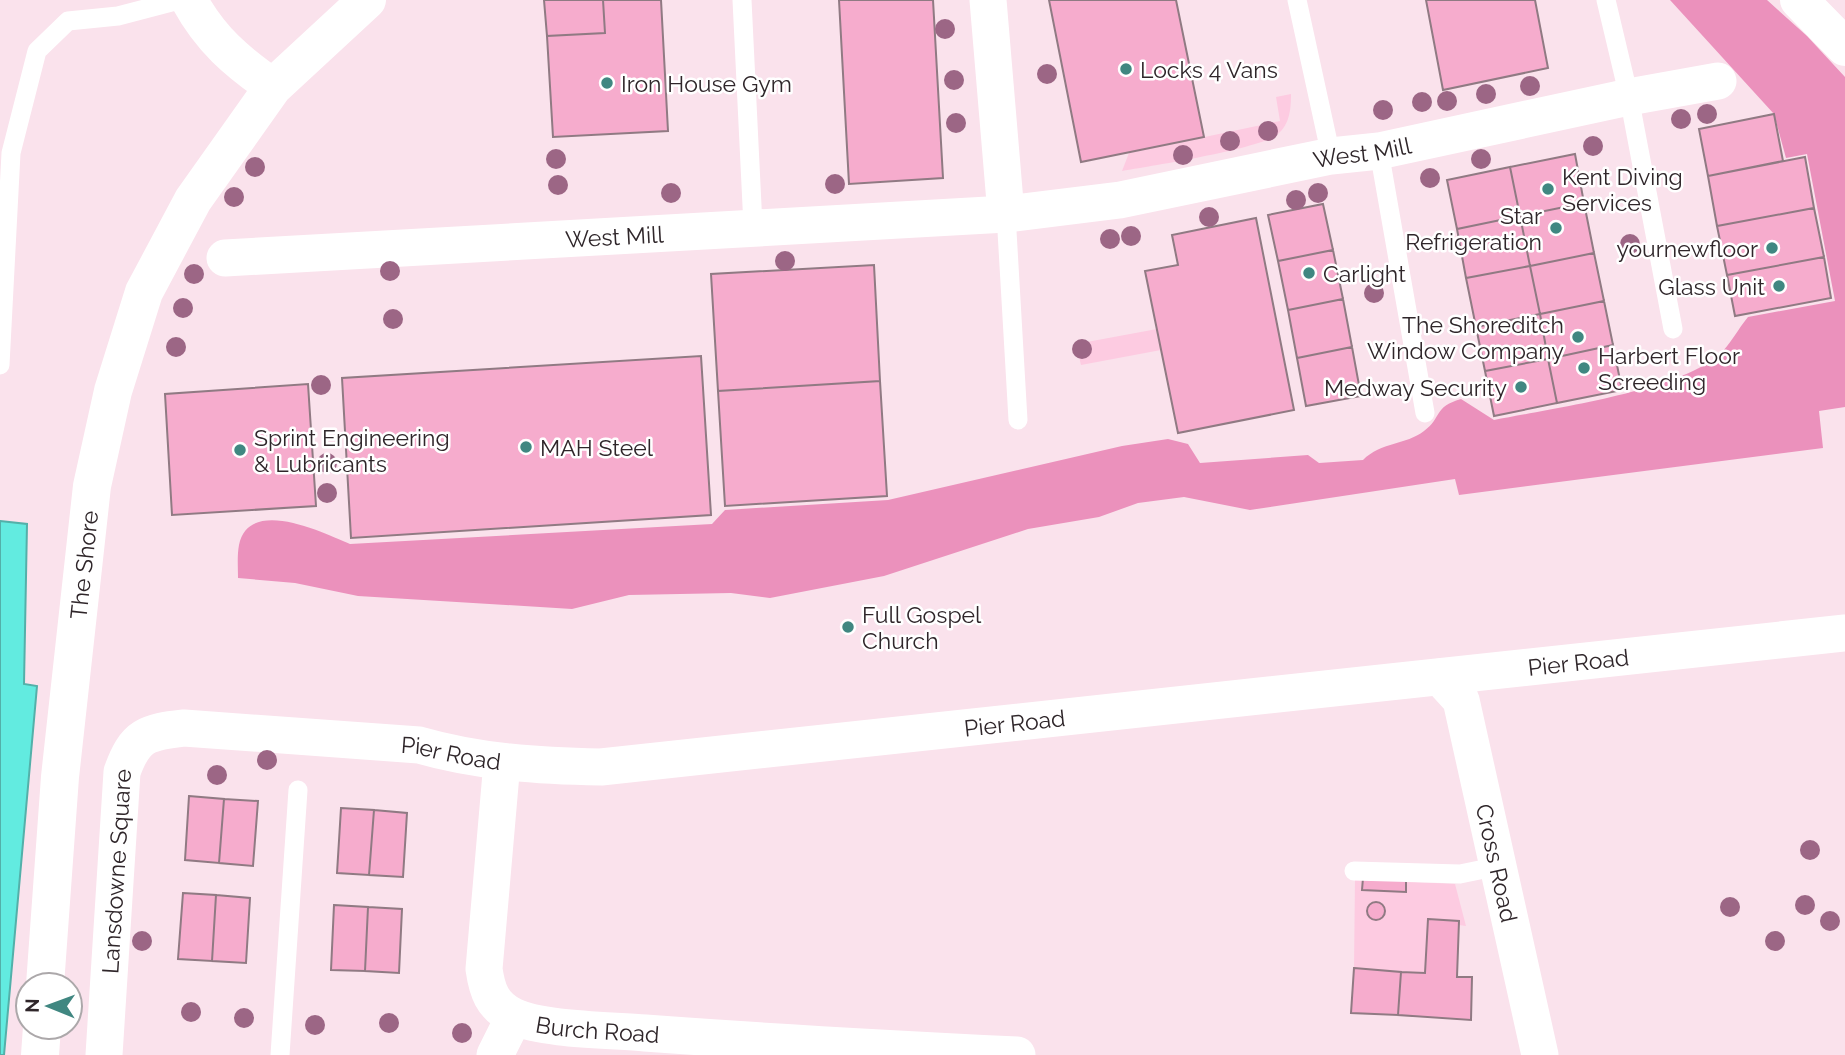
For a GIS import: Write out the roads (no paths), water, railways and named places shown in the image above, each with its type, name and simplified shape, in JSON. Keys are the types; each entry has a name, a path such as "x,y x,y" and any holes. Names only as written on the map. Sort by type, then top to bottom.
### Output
{"street":[{"path":"189,0 206,30 237,61 273,87"},
{"name":"The Shore","path":"46,971 60,777 92,486 113,391 144,292 193,200 273,87 367,0"},
{"path":"988,0 1006,214"},
{"path":"1798,0 1845,47"},
{"name":"West Mill","path":"225,258 753,226 1006,214 1121,200 1331,156 1378,151 1629,97 1718,81"},
{"name":"Pier Road","path":"184,728 419,745 502,762 601,767 1845,633"},
{"name":"Cross Road","path":"1440,677 1461,700 1540,1055"},
{"name":"Lansdowne Square","path":"103,1055 122,772 131,748 152,731 184,728"},
{"path":"495,1055 514,1017 496,1005 487,989 484,969 502,762"},
{"name":"Burch Road","path":"514,1017 537,1022 650,1033 1017,1055"}],"lane":[{"path":"0,365 11,153 37,51 68,20 118,16 179,0"},
{"path":"742,0 753,226"},
{"path":"1297,0 1331,156"},
{"path":"1606,0 1629,97 1673,329"},
{"path":"1378,151 1425,413"},
{"path":"1006,214 1018,420"},
{"path":"281,1055 298,790"},
{"path":"1354,871 1460,874 1499,866"}],"place":[{"name":"Locks 4 Vans","path":"1126,69"},
{"name":"Iron House Gym","path":"607,83"},
{"name":"Kent Diving Services","path":"1548,189"},
{"name":"Star Refrigeration","path":"1556,228"},
{"name":"yournewfloor","path":"1772,248"},
{"name":"Carlight","path":"1309,273"},
{"name":"Glass Unit","path":"1779,286"},
{"name":"The Shoreditch Window Company","path":"1578,337"},
{"name":"Harbert Floor Screeding","path":"1584,368"},
{"name":"Medway Security","path":"1521,387"},
{"name":"MAH Steel","path":"526,447"},
{"name":"Sprint Engineering & Lubricants","path":"240,450"},
{"name":"Full Gospel Church","path":"848,627"}]}
